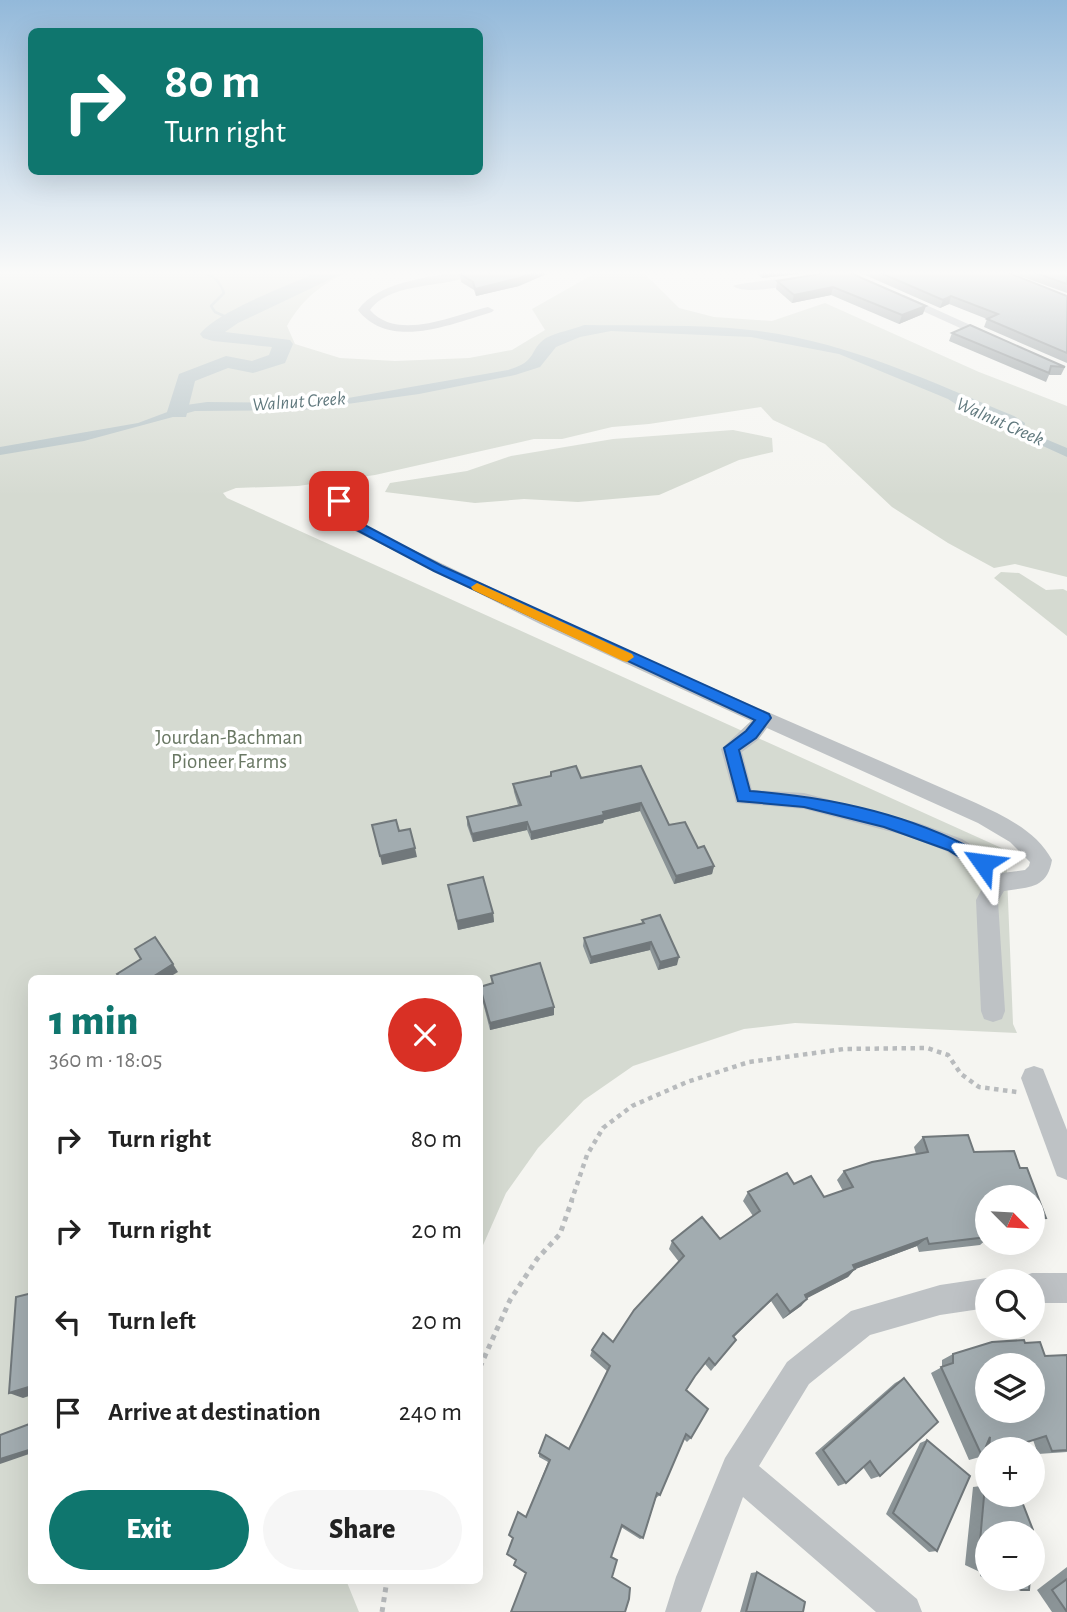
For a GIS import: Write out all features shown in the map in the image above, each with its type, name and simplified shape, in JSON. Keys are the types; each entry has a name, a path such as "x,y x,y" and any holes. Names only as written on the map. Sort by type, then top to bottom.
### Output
{"street":[{"path":"343,492 339,501 340,512 351,523 475,586 1012,832 1032,846 1041,860 1039,871 1030,878 997,883"},
{"path":"764,718 751,735 731,748 743,797 804,801 911,829 954,845 983,863 997,883"},
{"path":"993,1011 987,900 997,883"},
{"path":"1026,1085 1067,1166"},
{"path":"1045,1288 1067,1287"},
{"path":"683,1612 694,1577 737,1470 798,1373 862,1322 940,1300 975,1295"},
{"path":"737,1470 904,1612"}],"path":[{"path":"483,1360 510,1300 537,1259 561,1234 592,1146 603,1128 632,1105 687,1082 749,1062 845,1049 927,1048 948,1055 961,1073 979,1087 1026,1085"},
{"path":"382,1612 386,1584"}],"green space":[{"name":"Jourdan-Bachman Pioneer Farms","path":"0,346 302,346 340,358 395,361 469,358 512,350 518,346 921,346 1067,406 1067,577 1015,564 994,568 948,543 892,507 825,444 773,420 761,407 612,427 562,439 534,439 375,475 298,486 236,488 223,493 227,498 1006,850 1013,1024 1017,1033 795,1023 744,1029 633,1066 584,1100 538,1148 506,1193 483,1245 483,975 28,975 28,1584 348,1584 359,1612 0,1612"},
{"path":"733,430 772,438 773,452 739,460 659,495 578,502 524,499 475,503 385,492 390,483 467,471 511,456 613,439"},
{"path":"1001,572 1019,573 1046,590 1067,591 1067,636 994,578"}],"water":[{"path":"537,346 558,346 540,367 515,375 419,394 304,410 195,411 84,441 0,455 0,447 138,423 186,405 207,402 294,403 348,398 508,370 529,359"},
{"name":"Walnut Creek","path":"799,346 831,346 918,376 1014,416 1025,423 1024,430 1067,448 1067,457 968,412 948,399 839,354"}],"building":[{"path":"984,346 1018,346 1065,367 1051,366 1049,373"},
{"path":"1051,346 1067,346 1067,353"},
{"path":"576,766 581,778 641,766 669,825 685,822 698,848 704,846 714,866 676,876 641,803 603,812 604,815 531,832 527,822 472,834 467,817 521,805 513,784 551,776 551,772"},
{"path":"396,820 399,831 410,829 415,848 380,856 372,825"},
{"path":"483,877 493,913 457,921 448,885"},
{"path":"660,915 679,957 660,962 651,942 591,957 584,938 644,923 642,920"},
{"path":"155,937 173,964 156,975 118,975 141,959 135,949"},
{"path":"540,963 554,1007 490,1023 483,998 483,986 493,983 491,976"},
{"path":"968,1135 974,1152 1014,1151 1020,1168 1027,1168 1033,1185 975,1185 975,1238 929,1244 927,1238 853,1265 855,1269 805,1295 807,1299 790,1312 777,1294 733,1336 736,1340 715,1365 709,1358 686,1390 708,1409 691,1438 686,1434 660,1495 657,1493 643,1538 622,1525 611,1557 617,1560 612,1577 630,1588 625,1612 511,1612 526,1573 514,1565 516,1560 507,1554 513,1538 509,1535 518,1512 526,1517 550,1460 539,1453 546,1435 569,1449 610,1366 592,1350 603,1333 613,1342 634,1310 684,1256 672,1241 702,1217 720,1239 760,1211 748,1192 787,1173 794,1184 811,1176 824,1197 853,1187 844,1171 872,1162 928,1152 923,1137"},
{"path":"28,1294 28,1387 9,1393 16,1297"},
{"path":"1024,1340 1025,1343 1040,1342 1044,1353 975,1353 975,1423 1045,1423 1045,1356 1067,1355 1067,1450 1052,1451 1046,1436 975,1437 975,1441 941,1367 953,1363 953,1354 992,1342"},
{"path":"904,1378 938,1422 880,1476 870,1461 846,1483 823,1450"},
{"path":"28,1424 28,1450 0,1459 0,1435"},
{"path":"927,1440 970,1476 937,1551 893,1513"},
{"path":"983,1507 1024,1507 1030,1521 982,1521"},
{"path":"757,1572 805,1602 803,1612 746,1612"},
{"path":"1067,1579 1067,1612 1052,1590"}],"waterway":[{"path":"178,412 186,378 226,362 253,367 278,359 282,346"}],"slow traffic":[{"path":"477,587 627,657"}],"route":[{"path":"339,501 340,512 351,523 438,569 764,718 751,735 731,748 743,797 804,801 886,822 954,845 983,863"}]}
